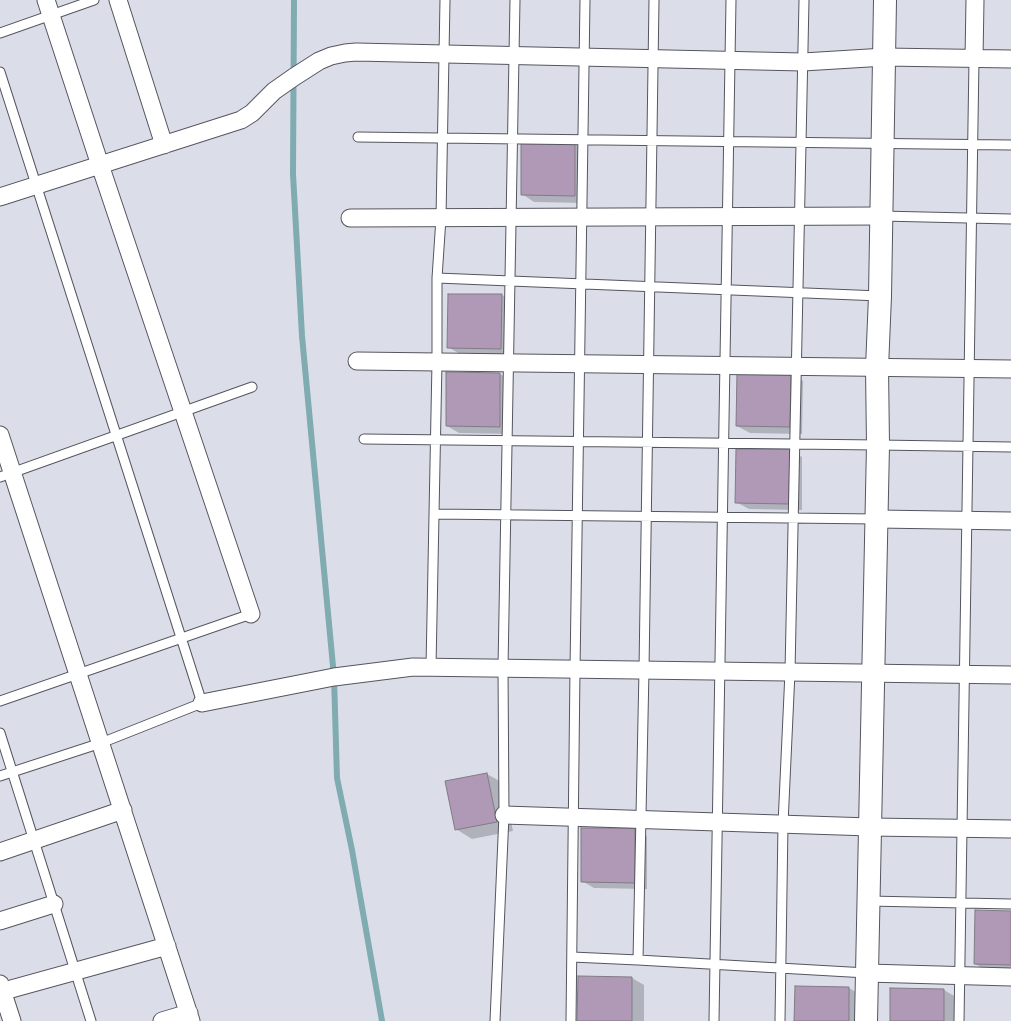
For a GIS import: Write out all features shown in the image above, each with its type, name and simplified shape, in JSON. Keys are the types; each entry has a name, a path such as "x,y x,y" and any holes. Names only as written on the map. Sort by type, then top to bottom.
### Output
{"street":[{"path":"118,0 164,145"},
{"path":"866,1021 877,519 878,445 876,368 880,296 885,0"},
{"path":"974,59 975,0"},
{"path":"48,8 182,412 251,614"},
{"path":"0,197 241,120 252,113 284,84 319,61 330,56 356,52 803,62 885,58 1011,59"},
{"path":"350,218 881,216"},
{"path":"357,361 1011,369"},
{"path":"0,435 6,475 79,674 190,1017 162,1021"},
{"path":"877,519 1011,521"},
{"path":"202,703 334,677 413,667 1011,675"},
{"path":"0,852 123,810"},
{"path":"504,815 870,827 1011,829"},
{"path":"0,921 54,904"},
{"path":"12,1021 1,989 75,972 167,946"},
{"path":"867,973 1011,977"}],"lane":[{"path":"0,33 48,8 94,0"},
{"path":"430,667 436,440 437,278 441,218 445,0"},
{"path":"494,1021 504,815 503,668 515,0"},
{"path":"571,1021 585,0"},
{"path":"638,960 654,0"},
{"path":"714,1021 731,0"},
{"path":"780,1021 783,824 790,672 804,0"},
{"path":"959,1021 974,59"},
{"path":"0,72 202,703 101,743 0,776"},
{"path":"358,137 1011,145"},
{"path":"881,216 1011,219"},
{"path":"437,278 880,296"},
{"path":"6,475 252,387"},
{"path":"364,440 1011,447"},
{"path":"434,514 877,519"},
{"path":"0,701 251,614"},
{"path":"0,733 91,1021"},
{"path":"868,901 1011,904"},
{"path":"572,957 867,973"}],"building":[{"path":"521,141 575,142 575,196 521,195"},
{"path":"448,294 502,294 501,349 447,348"},
{"path":"446,372 500,373 500,427 446,426"},
{"path":"737,372 791,373 790,427 736,426"},
{"path":"736,449 790,449 789,504 735,503"},
{"path":"487,773 497,822 455,830 445,781"},
{"path":"581,828 635,828 635,883 581,882"},
{"path":"975,910 1011,911 1011,965 974,964"},
{"path":"578,976 632,977 632,1021 577,1021"},
{"path":"795,986 849,987 849,1021 794,1021"},
{"path":"890,988 944,989 944,1021 890,1021"}],"waterway":[{"path":"294,0 293,174 302,336 334,677 337,778 352,850 382,1021"}]}
